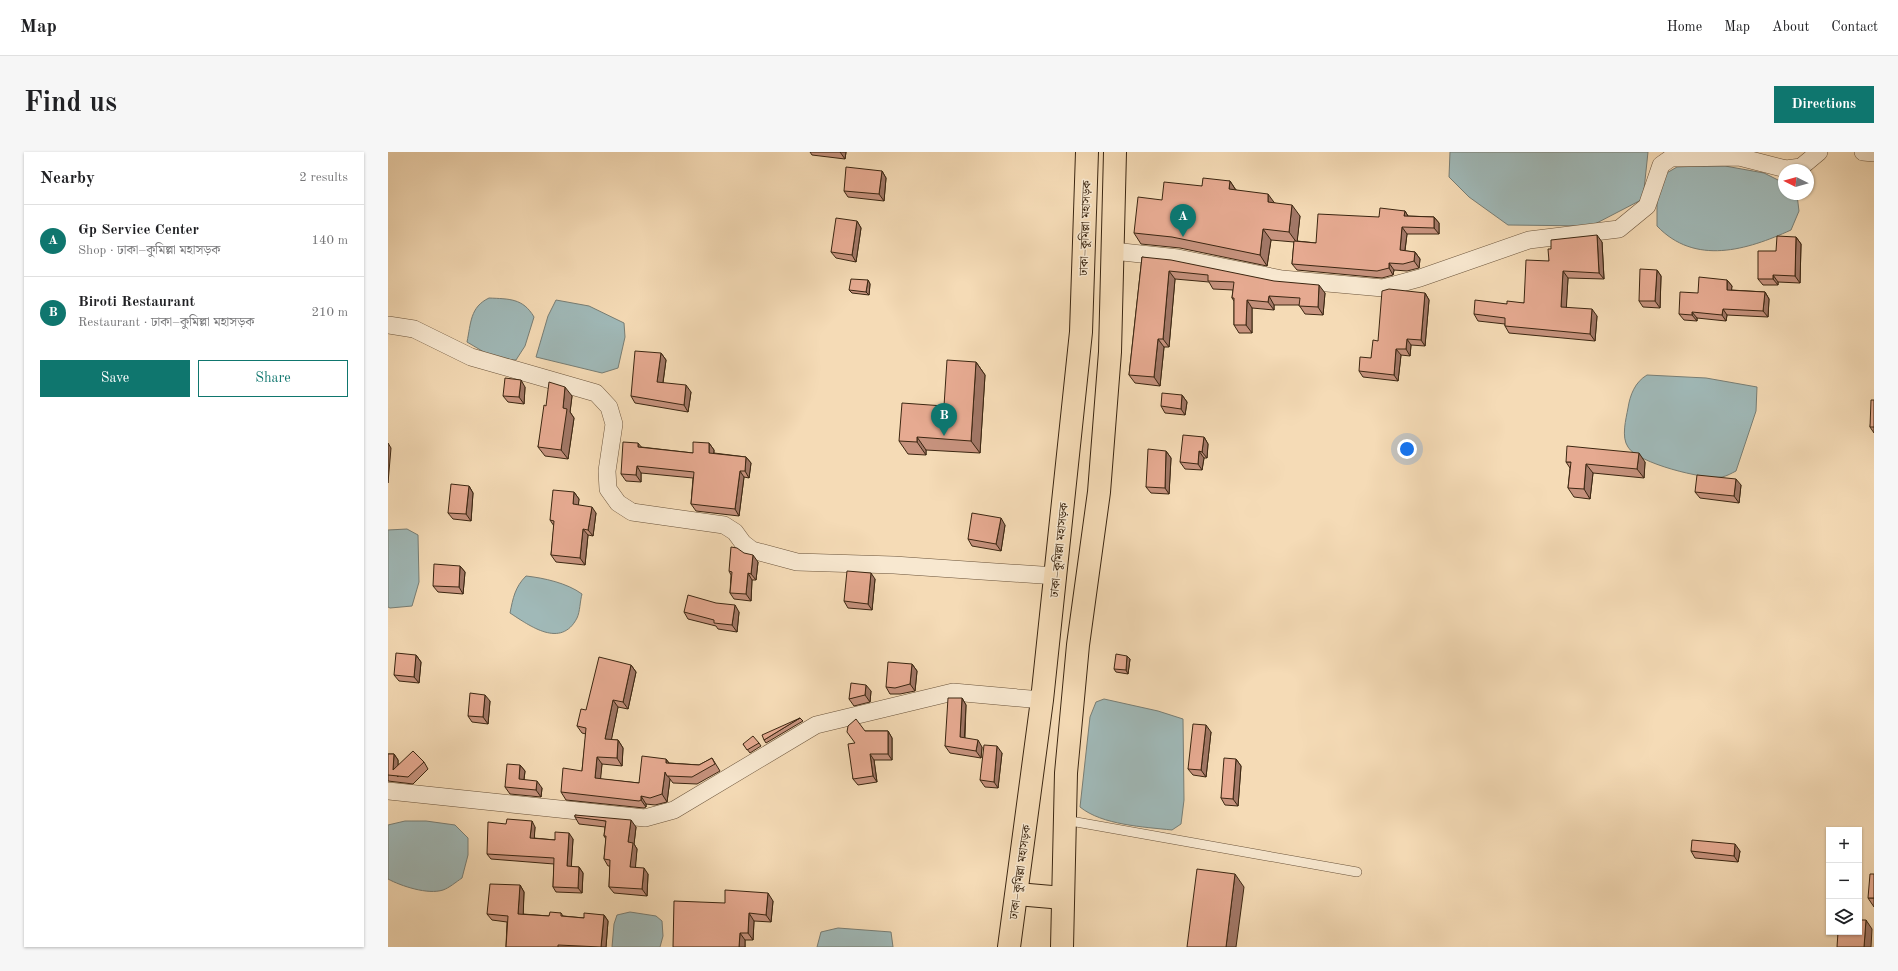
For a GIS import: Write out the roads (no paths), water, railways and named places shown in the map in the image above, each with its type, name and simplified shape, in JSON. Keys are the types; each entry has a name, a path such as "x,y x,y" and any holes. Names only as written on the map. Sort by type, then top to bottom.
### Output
{"highway":[{"name":"ঢাকা–কুমিল্লা মহাসড়ক","path":"1009,947 1042,700 1081,332 1087,152"},
{"path":"1063,947 1066,772 1078,645 1099,484 1110,352 1115,152"},
{"path":"1017,894 1063,898"}],"street":[{"path":"1113,251 1178,258 1282,279 1383,288 1420,278 1529,240 1619,229 1647,206 1661,165 1671,158 1739,157 1786,169 1801,167 1819,152"},
{"path":"1863,152 1874,153"},
{"path":"388,325 414,329 472,357 596,393 609,407 614,424 607,472 608,489 618,503 632,512 724,525 735,532 743,543 752,550 797,562 894,565 1056,576"},
{"path":"388,791 645,818 674,810 816,724 953,692 1042,700"}],"lane":[{"path":"1065,820 1357,872"}],"water":[{"path":"1450,152 1648,152 1643,199 1591,226 1508,225 1469,197 1449,177"},
{"path":"1725,166 1764,173 1778,180 1778,200 1798,200 1799,211 1791,230 1757,243 1739,248 1722,250 1704,250 1688,246 1672,238 1657,226 1657,199 1665,174 1677,167"},
{"path":"489,298 509,299 520,303 530,311 534,317 525,346 516,360 494,358 467,342 472,316 478,306"},
{"path":"556,300 589,306 624,323 625,337 618,368 602,373 536,357 548,316"},
{"path":"1647,375 1706,378 1757,387 1756,411 1736,471 1722,477 1701,476 1687,473 1644,459 1628,447 1624,433 1630,398 1636,385"},
{"path":"407,529 418,535 419,582 412,606 390,608 388,607 388,530"},
{"path":"526,576 555,582 576,590 582,594 578,616 570,627 563,632 545,632 527,624 510,613 513,598 522,580"},
{"path":"1104,699 1158,711 1183,719 1184,800 1181,824 1172,830 1136,826 1111,821 1100,818 1080,807 1090,717 1096,702"},
{"path":"405,821 426,821 455,825 468,838 468,855 462,878 445,889 437,891 422,891 407,887 388,879 388,825"},
{"path":"630,912 656,916 662,921 663,936 660,947 612,947 614,924 617,915"},
{"path":"838,928 891,932 893,947 817,947 821,932"}],"place":[{"name":"Gp Service Center","path":"1183,237"},
{"name":"Biroti Restaurant","path":"944,436"}]}
